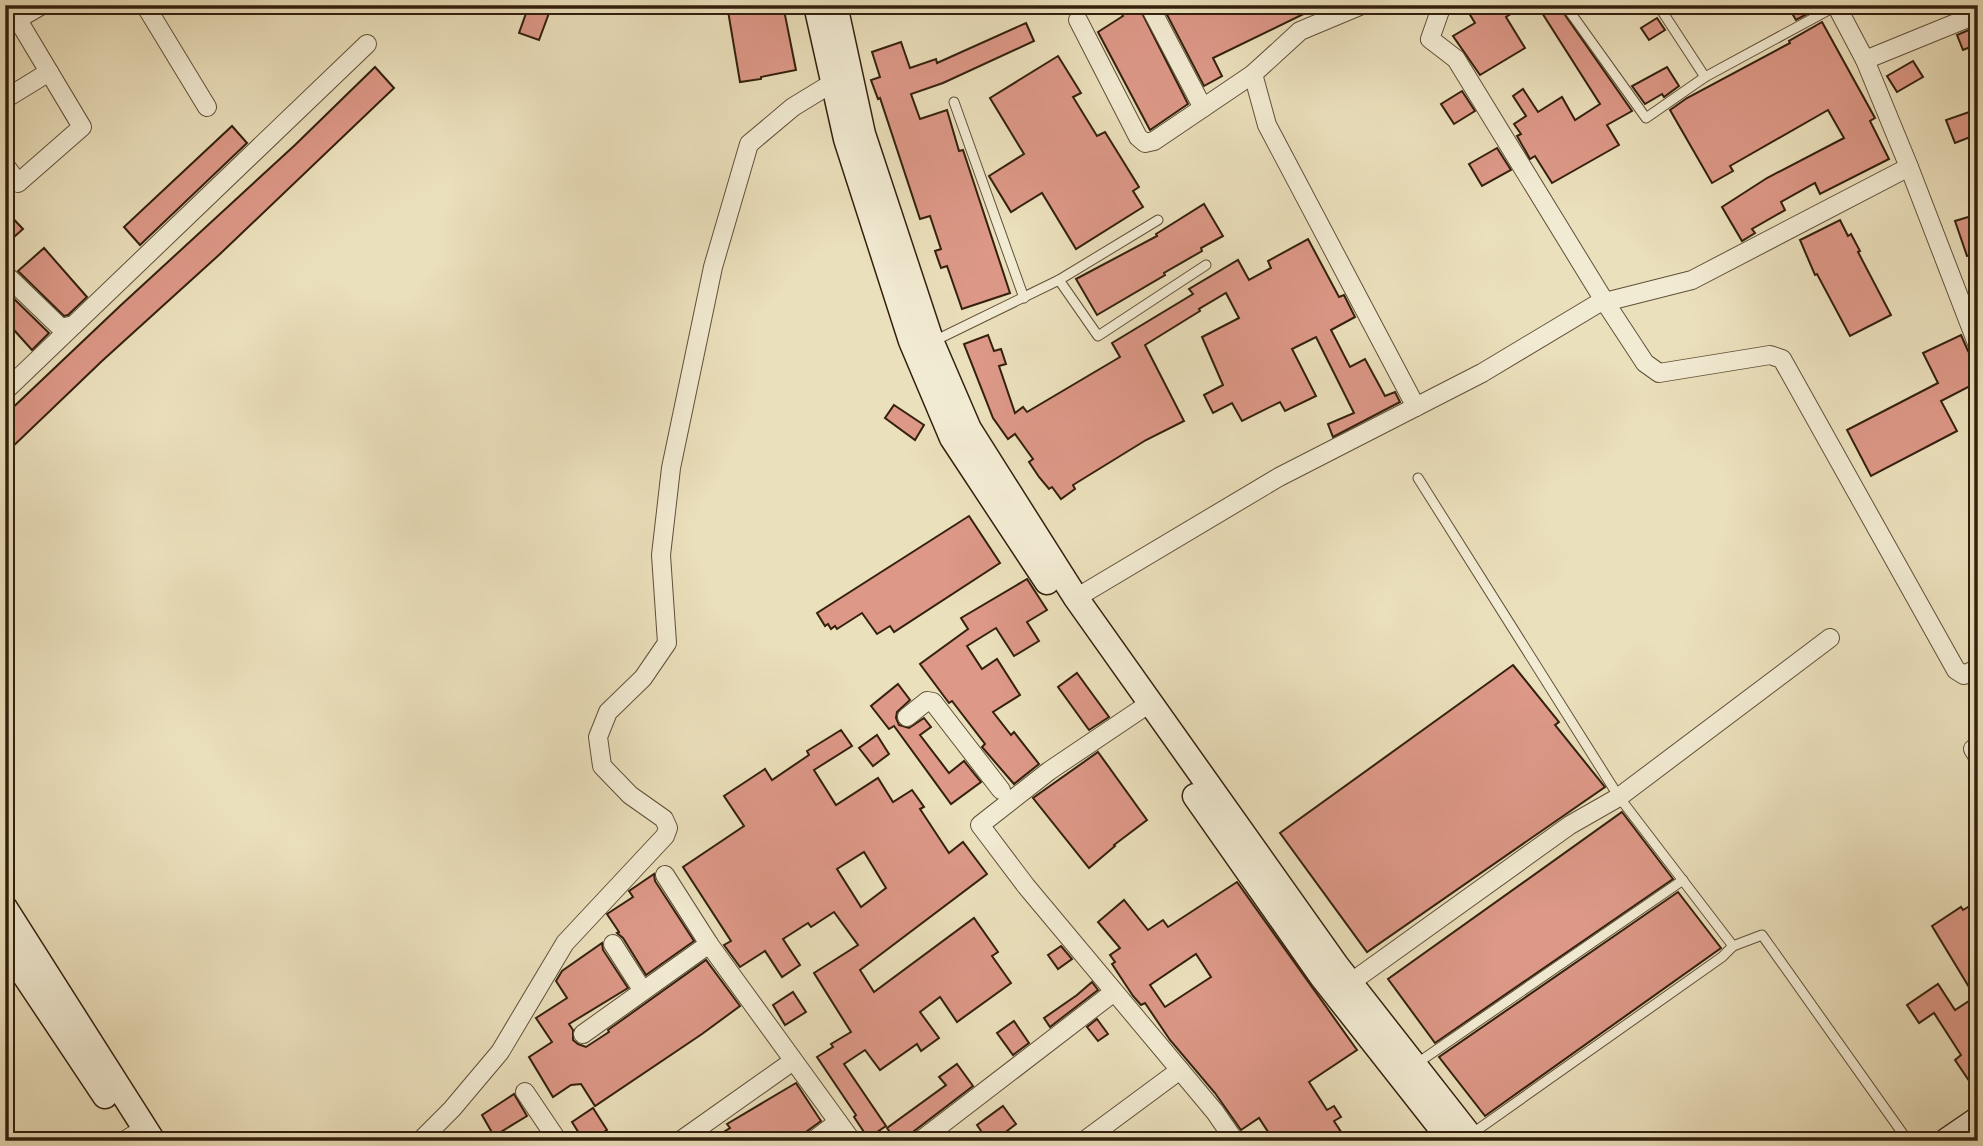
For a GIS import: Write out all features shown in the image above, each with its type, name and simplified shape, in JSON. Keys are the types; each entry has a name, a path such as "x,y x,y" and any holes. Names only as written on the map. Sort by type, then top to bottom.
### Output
{"street":[{"path":"5,165 18,183 82,127 14,12 41,5"},
{"path":"145,5 207,107"},
{"path":"816,5 846,139 923,346 969,429 1143,708 1322,977 1465,1139"},
{"path":"835,5 863,134 952,438 1066,610 1415,1065 1465,1139"},
{"path":"1149,5 1203,108"},
{"path":"1078,20 1138,137 1145,143 1154,141 1253,74 1300,31 1362,5"},
{"path":"1442,5 1430,39 1456,59 1645,363 1658,373 1770,355 1782,359 1956,670 1964,676 1978,668"},
{"path":"1836,6 1866,60 1978,346"},
{"path":"1866,60 1978,14"},
{"path":"5,391 368,44"},
{"path":"5,99 49,72"},
{"path":"1253,74 1267,125 1416,407"},
{"path":"420,1141 453,1109 500,1052 565,943 665,836 668,828 664,819 630,796 602,766 598,737 608,712 643,678 667,643 661,555 671,468 713,267 749,144 793,107 834,82"},
{"path":"1076,598 1279,477 1482,373 1597,304 1692,280 1909,167"},
{"path":"5,274 61,328 74,325"},
{"path":"1350,983 1570,825 1619,797 1830,638"},
{"path":"907,717 927,701 933,702 1006,796"},
{"path":"1143,708 1049,771 1006,796 980,825 1026,886 1215,1112 1235,1141"},
{"path":"665,875 709,944 852,1141"},
{"path":"5,908 137,1137"},
{"path":"613,944 643,991"},
{"path":"583,1034 709,944"},
{"path":"5,946 137,1137"},
{"path":"919,1141 1114,992"},
{"path":"680,1141 793,1061"},
{"path":"1084,1141 1180,1070"},
{"path":"526,1092 558,1141"},
{"path":"1946,1141 1978,1119"},
{"path":"813,1141 838,1122"},
{"path":"1971,1141 1978,1136"}],"lane":[{"path":"1565,5 1646,118 1705,77 1836,6"},
{"path":"1658,5 1705,77"},
{"path":"954,102 1024,298"},
{"path":"923,346 1059,280 1158,220"},
{"path":"1059,280 1098,335 1206,265"},
{"path":"1418,478 1619,797 1733,946"},
{"path":"1415,1065 1683,880"},
{"path":"1465,1139 1722,957 1733,946 1762,935 1908,1141"}],"building":[{"path":"529,5 552,5 539,40 519,33"},
{"path":"730,5 783,5 796,70 740,82 728,11 731,11"},
{"path":"1117,5 1138,5 1188,104 1150,130 1098,32 1123,16"},
{"path":"1162,5 1322,5 1213,58 1222,76 1204,86"},
{"path":"1464,5 1525,5 1506,17 1525,48 1480,75 1453,36 1475,23"},
{"path":"1537,5 1558,5 1632,111 1607,125 1619,145 1552,183 1535,156 1530,159 1517,136 1521,134 1514,124 1526,116 1513,96 1523,89 1538,112 1562,97 1575,120 1600,104"},
{"path":"1787,5 1802,5 1807,14 1796,20"},
{"path":"1657,18 1665,30 1649,40 1641,28"},
{"path":"1822,22 1875,118 1870,121 1889,159 1820,194 1815,183 1781,202 1785,210 1752,229 1755,233 1742,241 1722,207 1767,178 1844,138 1828,110 1730,166 1733,171 1712,183 1670,110 1687,98 1790,43 1789,41"},
{"path":"1026,23 1034,41 943,83 911,94 920,119 947,110 959,151 963,150 1010,293 962,309 947,266 941,268 935,251 941,249 930,216 920,219 880,98 878,99 871,80 880,77 872,52 901,42 910,68 936,59 937,63"},
{"path":"1978,26 1978,44 1963,50 1957,35"},
{"path":"1058,56 1081,93 1073,97 1097,136 1105,132 1139,187 1133,191 1143,207 1076,249 1042,193 1011,212 989,176 1024,154 990,98"},
{"path":"1913,61 1923,77 1897,92 1887,76"},
{"path":"375,67 394,88 5,454 5,415"},
{"path":"1667,67 1679,86 1664,97 1662,94 1645,104 1632,86"},
{"path":"1462,91 1475,111 1454,124 1441,104"},
{"path":"1978,109 1978,134 1955,143 1946,120"},
{"path":"232,126 247,143 140,245 124,227"},
{"path":"1497,148 1511,170 1482,186 1469,164"},
{"path":"1204,204 1223,236 1201,248 1202,251 1164,273 1165,275 1097,315 1076,279 1157,236 1156,234"},
{"path":"5,210 23,229 5,245"},
{"path":"1978,214 1978,252 1967,256 1955,221"},
{"path":"1840,220 1848,236 1851,234 1891,315 1850,336 1817,274 1815,275 1800,240"},
{"path":"1308,239 1339,297 1344,295 1355,317 1331,330 1350,367 1365,359 1385,396 1395,392 1400,402 1333,437 1328,424 1354,413 1316,337 1292,349 1316,396 1285,411 1280,402 1242,421 1232,403 1213,413 1204,395 1223,385 1202,337 1239,318 1226,293 1145,345 1184,421 1146,440 1073,485 1075,489 1061,499 1052,487 1049,489 1039,477 1029,462 1033,459 1015,434 1008,439 993,418 964,344 988,335 994,351 1001,349 1006,364 999,366 1015,413 1023,407 1027,412 1120,357 1112,343 1193,294 1189,289 1238,260 1249,280 1271,268 1268,261"},
{"path":"44,248 87,297 68,315 64,316 18,271"},
{"path":"5,290 49,333 32,350 5,320"},
{"path":"1961,335 1978,364 1978,382 1941,401 1957,431 1871,476 1847,430 1938,383 1923,353"},
{"path":"894,405 924,425 915,440 885,418"},
{"path":"969,516 1000,563 894,632 890,626 877,634 862,613 837,629 835,626 831,629 828,624 825,626 817,613"},
{"path":"1027,579 1047,610 1027,622 1039,641 1014,656 996,628 967,646 982,669 997,659 1020,695 993,712 1011,735 1014,732 1039,764 1014,784 982,747 985,744 952,701 949,703 920,664 968,629 961,618"},
{"path":"1513,665 1559,722 1555,725 1605,787 1367,952 1280,833"},
{"path":"1077,673 1109,717 1089,730 1058,687"},
{"path":"898,684 910,700 897,712 899,725 909,728 924,718 931,727 920,735 949,773 964,761 981,782 951,804 894,726 889,729 871,706"},
{"path":"841,730 852,746 814,770 836,805 878,778 893,802 912,790 924,807 920,809 949,853 963,842 987,874 860,970 874,992 974,918 998,952 992,956 1011,983 957,1022 940,997 920,1012 939,1038 921,1051 917,1044 880,1070 865,1050 844,1064 886,1126 868,1138 817,1057 833,1047 831,1044 851,1032 814,973 858,945 834,912 811,927 808,923 783,939 800,965 782,977 765,951 740,967 724,945 731,941 683,867 744,826 724,796 765,769 772,780 809,755 807,751","holes":["864,852 886,888 861,907 837,869"]},
{"path":"877,735 889,754 873,766 859,748"},
{"path":"1098,752 1147,820 1089,868 1033,798"},
{"path":"1622,812 1673,879 1435,1043 1388,979"},
{"path":"654,874 655,881 694,941 646,975 607,914 633,897 629,891"},
{"path":"1237,882 1357,1050 1309,1082 1327,1110 1334,1106 1341,1117 1334,1121 1347,1141 1274,1141 1259,1118 1241,1130 1215,1093 1170,1040 1145,1003 1141,1005 1133,996 1112,964 1115,962 1110,955 1120,948 1098,922 1124,900 1148,930 1163,920 1168,927","holes":["1196,954 1211,977 1165,1007 1150,985"]},
{"path":"1678,892 1721,948 1485,1116 1439,1057"},
{"path":"1978,901 1978,1094 1955,1060 1961,1055 1934,1013 1919,1023 1907,1005 1938,984 1955,1010 1975,997 1932,926 1961,907 1963,910"},
{"path":"602,943 603,950 628,988 569,1024 573,1030 573,1040 578,1044 586,1047 609,1032 608,1030 706,960 740,1006 595,1106 581,1084 571,1085 553,1097 529,1057 552,1042 536,1018 567,998 556,981 562,971"},
{"path":"1061,946 1072,959 1058,969 1048,955"},
{"path":"1092,982 1098,990 1050,1027 1044,1018"},
{"path":"793,992 806,1012 785,1025 773,1005"},
{"path":"1097,1019 1108,1034 1098,1041 1087,1027"},
{"path":"1014,1021 1029,1043 1013,1055 997,1033"},
{"path":"957,1064 973,1086 913,1132 909,1141 896,1141 887,1128 946,1085 939,1077"},
{"path":"796,1083 821,1121 806,1132 802,1141 709,1141 730,1128 727,1124"},
{"path":"514,1094 527,1116 494,1136 482,1115"},
{"path":"1003,1106 1016,1124 994,1141 988,1141 977,1125"},
{"path":"593,1108 607,1130 590,1141 584,1141 572,1122"}]}
